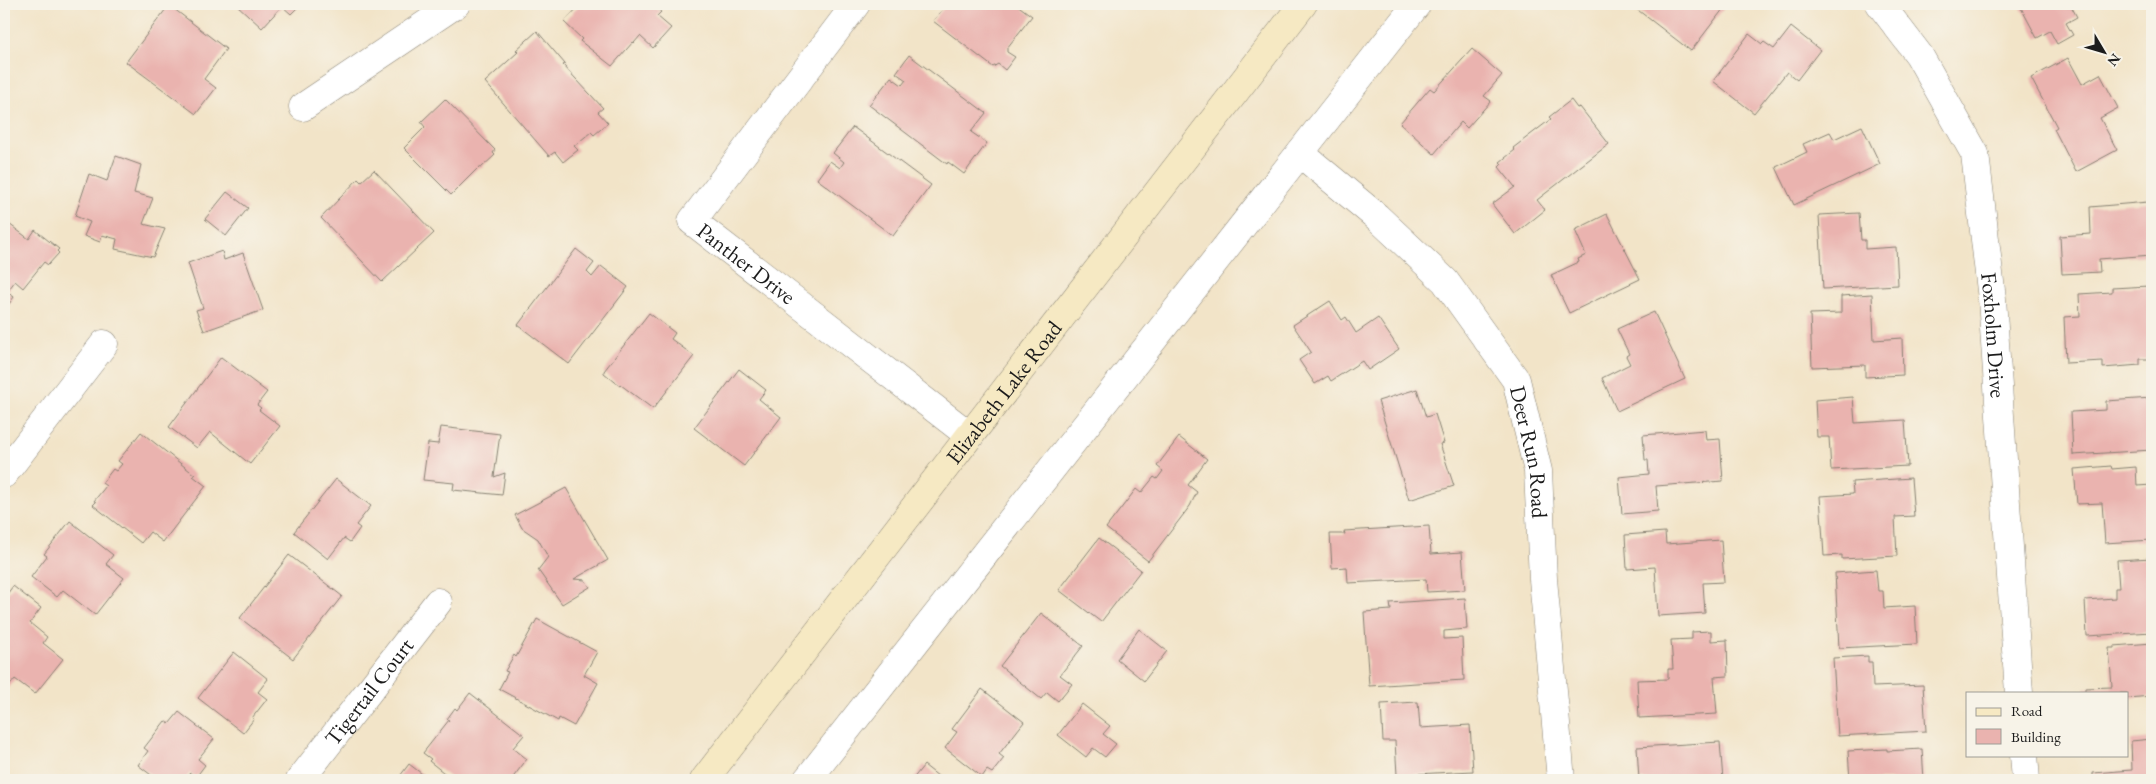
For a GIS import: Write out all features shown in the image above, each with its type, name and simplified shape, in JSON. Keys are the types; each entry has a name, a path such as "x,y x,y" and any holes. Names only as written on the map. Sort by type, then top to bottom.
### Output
{"main road":[{"name":"Elizabeth Lake Road","path":"704,780 1303,4"}],"street":[{"path":"303,107 456,4"},
{"name":"Panther Drive","path":"856,4 692,221 970,436"},
{"path":"807,780 1417,4"},
{"name":"Foxholm Drive","path":"1880,4 1919,55 1975,154 1992,300 2019,692"},
{"name":"Deer Run Road","path":"1300,153 1377,217 1445,281 1516,380 1538,471 1543,579 1561,780"},
{"path":"4,474 104,344"},
{"name":"Tigertail Court","path":"300,780 438,602"},
{"path":"2024,756 2026,780"}],"building":[{"path":"236,4 301,4 291,14 282,6 262,28"},
{"path":"581,4 651,4 661,12 657,16 671,28 653,48 640,36 612,66 580,41 582,39 564,22"},
{"path":"947,4 1016,4 1032,16 1007,48 1007,52 1015,57 1005,70 998,64 993,67 933,21"},
{"path":"1630,4 1727,4 1691,51"},
{"path":"2019,4 2070,4 2077,17 2066,23 2073,35 2057,44 2050,31 2037,38"},
{"path":"169,5 226,49 204,79 216,88 196,114 126,62"},
{"path":"1791,27 1820,50 1797,80 1787,72 1754,113 1713,81 1749,34 1762,44 1764,42 1774,49"},
{"path":"537,31 565,64 563,65 603,108 598,112 608,123 594,135 591,132 574,146 578,150 563,162 555,152 549,156 485,82 518,52 516,50"},
{"path":"1472,49 1502,75 1484,96 1491,101 1467,128 1461,122 1434,154 1400,123 1430,88 1434,91"},
{"path":"909,55 986,113 971,132 987,143 964,174 948,162 947,164 869,105 891,77 902,85 906,80 896,73"},
{"path":"2068,58 2082,84 2100,74 2118,108 2100,118 2117,150 2076,172 2054,129 2057,127 2031,78"},
{"path":"445,99 495,150 493,153 495,155 481,168 479,167 451,195 404,148 425,127 421,122"},
{"path":"1571,100 1577,108 1580,107 1609,144 1537,200 1545,210 1515,234 1492,204 1515,187 1499,167 1502,164 1500,162 1515,150 1513,148 1551,119 1549,117"},
{"path":"1862,126 1880,164 1794,205 1776,167 1807,152 1803,144 1830,132 1834,139"},
{"path":"853,127 931,185 893,236 817,179 830,161 840,168 844,162 833,153"},
{"path":"116,156 141,165 134,193 153,198 143,224 165,229 153,257 115,249 117,239 102,235 100,242 84,236 90,222 75,216 89,174 107,181"},
{"path":"374,170 434,233 382,282 321,218 358,179 361,182"},
{"path":"227,192 248,208 226,236 205,219"},
{"path":"2148,202 2152,255 2099,259 2100,272 2062,274 2060,236 2091,234 2090,207"},
{"path":"1859,213 1861,240 1865,240 1865,249 1896,247 1898,285 1823,289 1819,215"},
{"path":"1607,214 1640,279 1569,313 1551,275 1579,262 1578,259 1586,255 1575,230"},
{"path":"5,221 29,239 35,230 59,249 57,251 59,253 48,265 44,262 23,288 15,281 7,292 14,297 6,308 4,306"},
{"path":"576,249 594,263 587,272 592,277 601,266 628,287 569,364 518,325"},
{"path":"222,251 224,260 243,253 263,310 204,331 196,310 203,308 188,263"},
{"path":"2149,286 2152,318 2152,359 2140,359 2140,365 2103,368 2103,361 2066,363 2064,317 2080,316 2079,294 2112,292 2112,288"},
{"path":"1872,294 1874,340 1902,338 1903,375 1865,377 1865,365 1812,367 1810,314 1841,313 1841,296"},
{"path":"1330,301 1342,320 1346,317 1356,333 1378,318 1399,349 1368,370 1362,361 1331,381 1328,376 1315,384 1299,360 1311,352 1293,325"},
{"path":"1654,312 1685,379 1617,411 1602,378 1630,364 1626,356 1629,354 1617,329"},
{"path":"649,313 675,333 671,339 694,356 653,409 604,373"},
{"path":"221,357 267,392 257,405 261,408 259,410 280,426 250,464 210,432 197,448 169,427"},
{"path":"739,369 766,390 759,399 781,417 744,466 694,428"},
{"path":"1417,389 1426,417 1435,414 1444,443 1440,444 1454,486 1409,500 1378,401"},
{"path":"1853,397 1855,423 1905,420 1908,466 1831,470 1829,437 1817,437 1815,400"},
{"path":"2152,398 2152,450 2073,455 2071,412 2106,410 2106,401"},
{"path":"441,427 500,434 494,477 505,473 502,495 453,490 454,483 423,480 428,443 438,444"},
{"path":"1705,430 1706,440 1720,439 1723,481 1656,486 1658,511 1622,514 1619,477 1649,474 1648,460 1645,460 1643,435"},
{"path":"141,432 206,486 163,542 150,532 141,543 93,505 106,486 102,483 113,469 116,471 122,464 118,461"},
{"path":"1179,437 1207,459 1188,485 1197,492 1190,506 1148,561 1106,528 1136,489 1141,493 1154,477 1157,479 1163,471 1157,466"},
{"path":"2111,466 2112,469 2136,467 2137,486 2152,485 2152,540 2105,543 2102,503 2077,504 2074,469"},
{"path":"1911,478 1914,516 1895,517 1897,556 1842,559 1842,555 1824,556 1820,496 1853,494 1852,482"},
{"path":"336,479 371,506 356,525 360,528 350,542 344,538 328,559 294,532"},
{"path":"566,488 608,560 574,579 585,580 590,587 562,604 538,570 548,557 538,539 522,528 515,515"},
{"path":"70,521 113,555 106,564 124,578 95,615 63,590 57,597 31,577 47,556 44,554"},
{"path":"1429,526 1431,554 1462,552 1465,590 1427,592 1426,579 1348,583 1347,567 1332,568 1330,534 1345,534 1344,531"},
{"path":"1665,532 1666,544 1721,540 1724,582 1703,583 1705,613 1658,616 1655,567 1627,569 1625,535"},
{"path":"1099,538 1141,570 1101,622 1059,590"},
{"path":"289,555 342,596 293,659 240,618"},
{"path":"2152,558 2152,632 2087,636 2085,600 2115,598 2115,588 2119,588 2117,560"},
{"path":"1876,570 1878,591 1883,591 1884,608 1915,606 1917,644 1839,648 1835,573"},
{"path":"13,586 41,608 30,623 47,637 43,643 63,659 35,694 15,679 6,690 4,688 4,598"},
{"path":"1465,598 1467,629 1444,631 1444,639 1462,638 1464,680 1369,686 1364,612 1391,610 1390,603"},
{"path":"1041,613 1083,646 1060,675 1072,684 1058,701 1047,692 1041,699 1000,666"},
{"path":"537,619 597,652 584,675 598,683 574,726 559,718 558,721 499,689 508,672 505,671 514,655 516,657"},
{"path":"1139,629 1167,651 1144,681 1117,659"},
{"path":"1711,631 1711,641 1727,640 1728,676 1714,677 1717,714 1639,718 1637,680 1668,679 1668,669 1673,669 1671,640 1692,639 1692,632"},
{"path":"2152,643 2152,696 2128,698 2128,692 2085,692 2085,688 2112,687 2109,648 2114,648 2114,646"},
{"path":"234,652 268,679 258,692 267,699 243,733 198,698"},
{"path":"1868,656 1868,662 1872,662 1873,687 1923,685 1926,731 1838,736 1833,658"},
{"path":"982,689 1024,722 999,754 1004,758 992,773 987,770 982,777 945,748 957,732 952,729"},
{"path":"470,693 524,735 513,748 527,759 511,780 453,780 429,761 431,759 423,753 449,720 447,719 455,708 457,710"},
{"path":"1418,702 1420,728 1470,725 1473,771 1397,775 1395,741 1383,741 1381,704"},
{"path":"1082,704 1110,726 1103,734 1116,744 1105,757 1093,748 1086,757 1058,735"},
{"path":"179,712 214,739 198,759 205,765 196,777 190,773 184,780 153,780 155,778 138,765 148,751 144,748 165,721 169,724"},
{"path":"2152,739 2152,780 2093,780 2093,773 2132,770 2131,741"},
{"path":"1720,742 1723,780 1639,780 1637,747"},
{"path":"1887,749 1887,751 1922,749 1924,780 1850,780 1848,751"},
{"path":"409,764 430,780 397,780"},
{"path":"924,765 943,780 912,780"}]}
